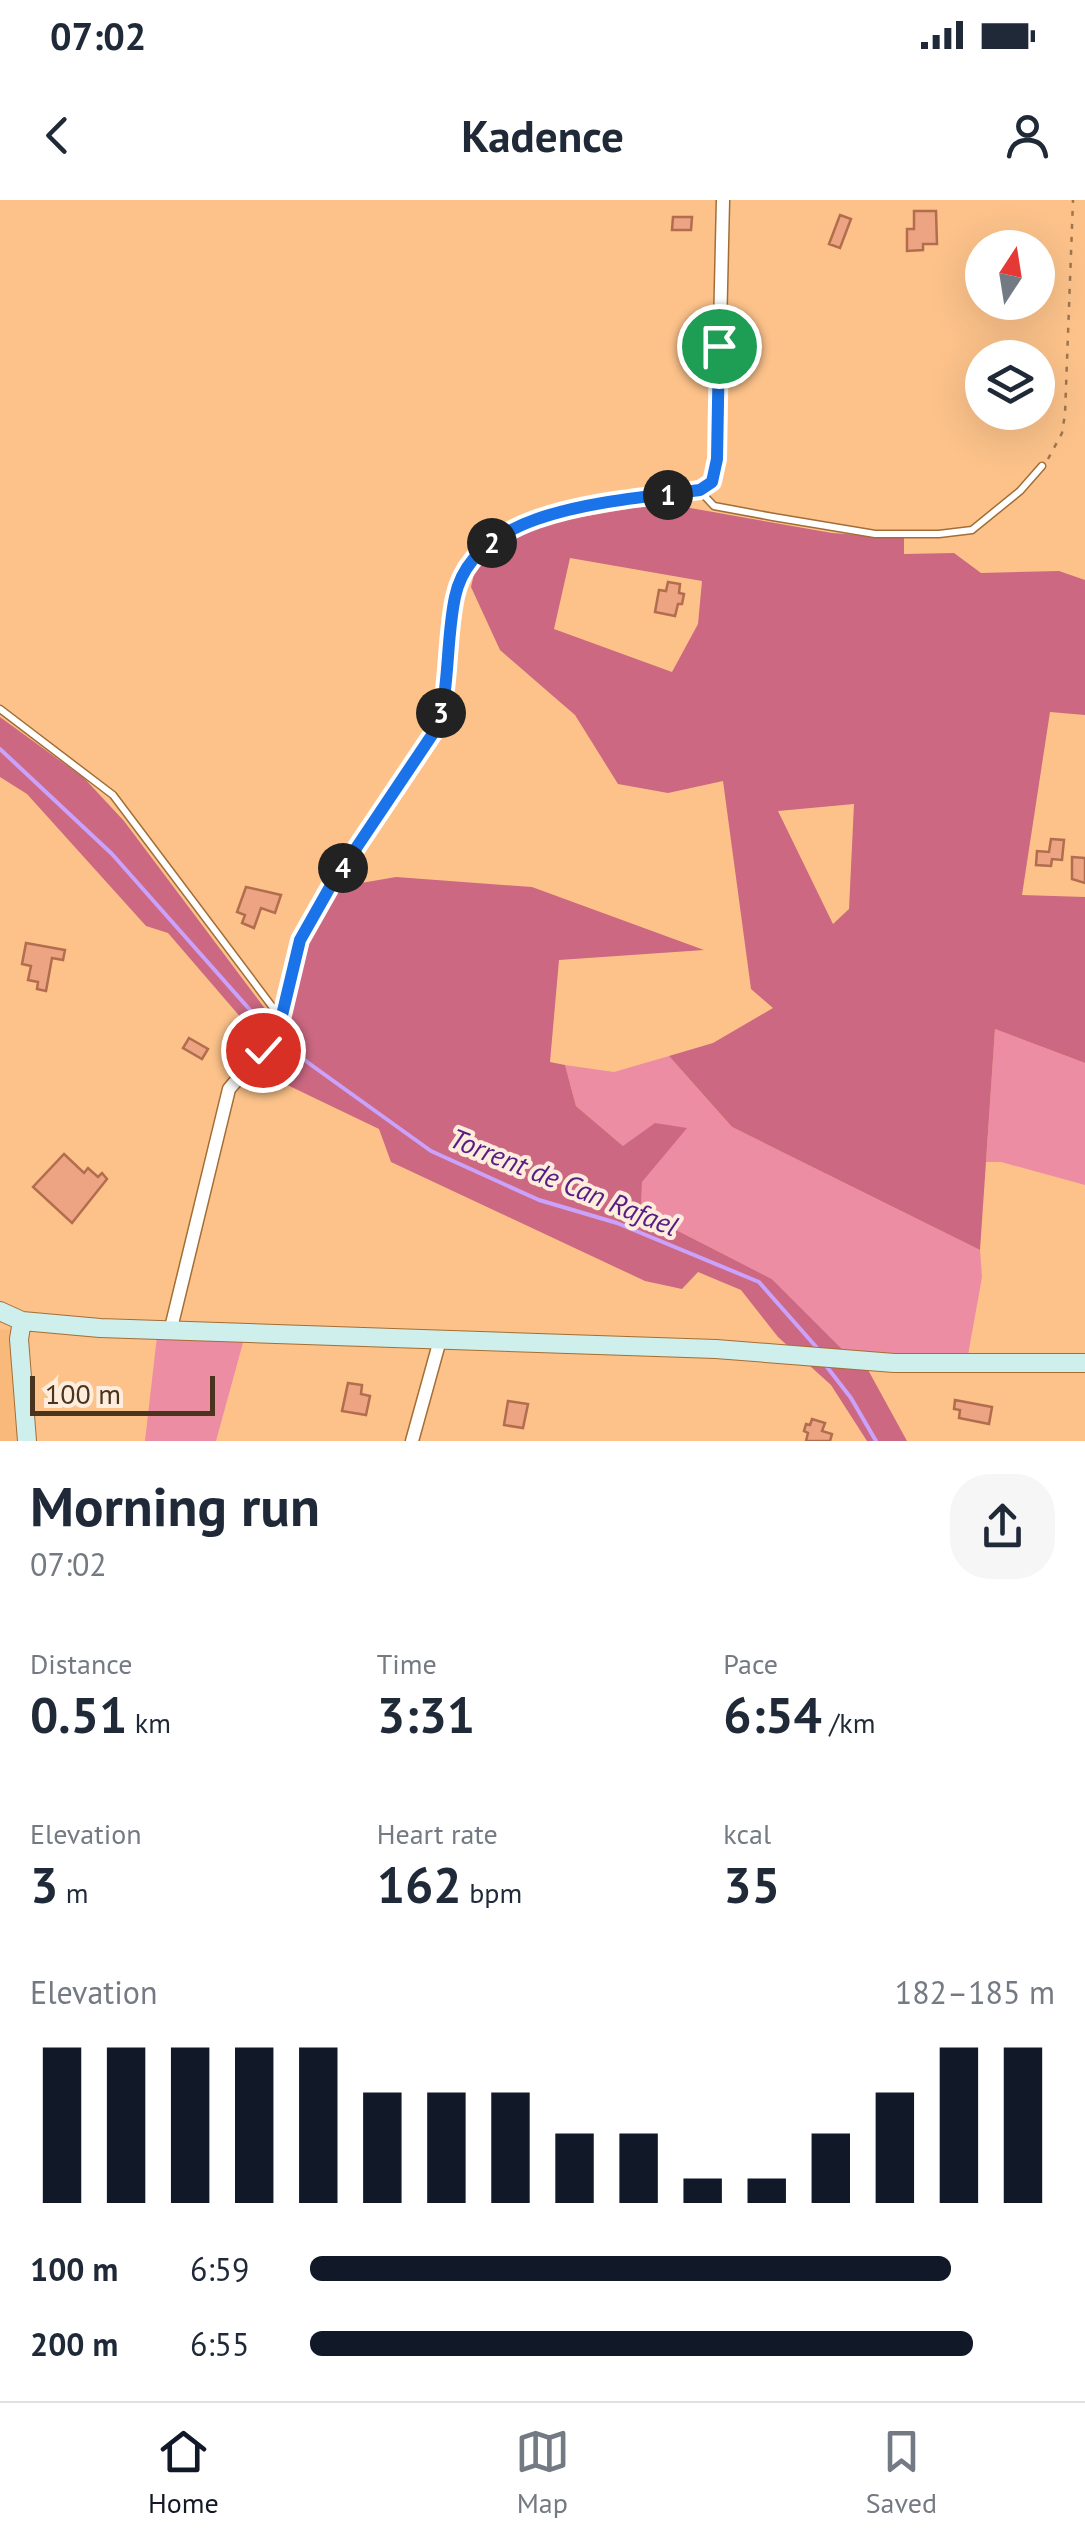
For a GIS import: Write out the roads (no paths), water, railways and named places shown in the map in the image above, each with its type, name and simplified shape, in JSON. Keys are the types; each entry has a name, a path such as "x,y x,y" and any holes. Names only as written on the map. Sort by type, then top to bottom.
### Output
{"street":[{"path":"170,1332 229,1089 278,1032 300,940 330,887 438,726 445,700 455,596 464,571 481,550 512,528 580,506 700,490 712,482 717,459 722,200"},
{"path":"0,1311 22,1321 170,1332 721,1349 894,1362 1085,1363"},
{"path":"22,1321 19,1340 26,1441"},
{"path":"412,1441 440,1340"}],"lane":[{"path":"700,490 714,506 773,517 875,534 938,534 972,530 1020,492 1042,466"},
{"path":"0,709 114,795 280,1017"}],"waterway":[{"name":"Torrent de Can Rafael","path":"0,749 112,854 274,1037 314,1067 431,1151 539,1200 617,1223 759,1282 818,1349"},
{"name":"Torrent de Can Rafael","path":"827,1367 876,1441"}]}
